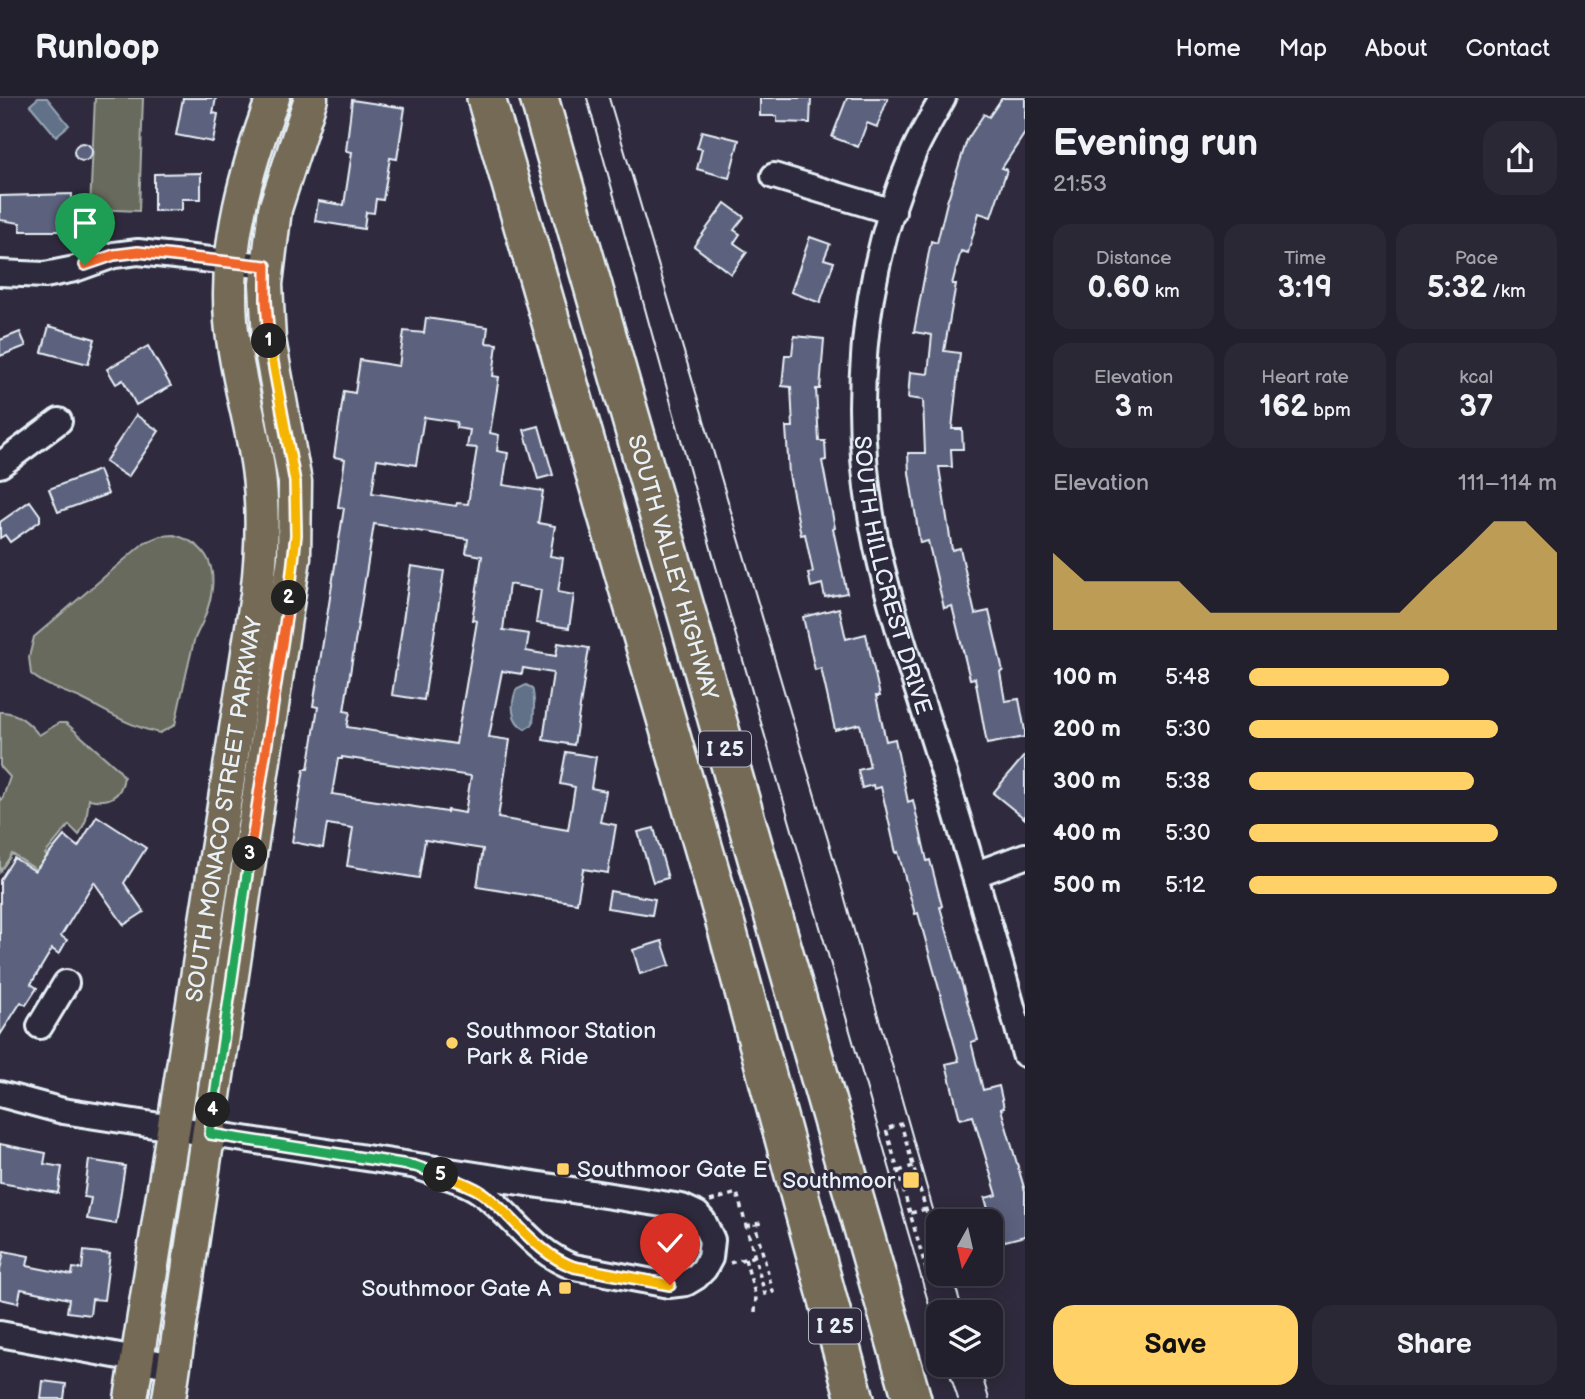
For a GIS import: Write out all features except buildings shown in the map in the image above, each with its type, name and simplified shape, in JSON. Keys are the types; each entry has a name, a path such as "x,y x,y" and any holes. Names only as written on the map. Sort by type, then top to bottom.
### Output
{"highway":[{"name":"I 25","path":"486,98 727,929 855,1399"},
{"name":"SOUTH VALLEY HIGHWAY","path":"539,98 912,1399"}],"main road":[{"name":"SOUTH MONACO STREET PARKWAY","path":"131,1399 255,618 260,558 259,478 232,332 230,261 242,193 273,98"},
{"name":"SOUTH MONACO STREET PARKWAY","path":"169,1399 286,623 296,535 293,464 279,404 268,329 266,266 280,190 311,98"}],"street":[{"name":"SOUTH HILLCREST DRIVE","path":"943,98 913,153 874,276 861,370 861,414 867,487 877,547 892,605 976,874 1025,1054"},
{"path":"774,176 893,212"},
{"path":"0,273 45,275 128,253 151,253 266,266"},
{"path":"0,465 59,421"},
{"path":"976,874 1025,856"},
{"path":"40,1026 66,983"},
{"path":"0,1094 63,1111 682,1207 696,1214 708,1227 712,1241 710,1258 696,1278 678,1284 574,1267 558,1262 544,1252 481,1192 467,1184 415,1166"},
{"path":"0,1334 174,1366"}],"path":[{"path":"910,1213 926,1209 901,1124 894,1129 886,1129 904,1191 910,1213 926,1269"},
{"path":"898,1171 914,1166"},
{"path":"904,1191 919,1186"},
{"path":"705,1202 737,1193 765,1294 773,1292 755,1224"},
{"path":"746,1226 761,1223"},
{"path":"727,1264 755,1256"},
{"path":"746,1259 756,1297 755,1312"}],"green space":[{"path":"95,98 143,98 139,211 90,209"},
{"path":"174,535 199,547 206,556 212,577 209,602 194,641 175,725 160,733 139,727 48,685 31,674 29,657 34,637 145,542"},
{"path":"0,712 17,716 39,735 59,723 66,723 124,777 120,790 113,797 89,799 86,820 79,835 69,825 45,854 86,888 80,898 12,854 0,872 0,798 2,800 10,777 0,766"}],"water":[{"path":"38,98 47,98 69,125 56,136 30,105"},
{"path":"526,685 532,688 534,711 533,724 525,729 514,717 513,701 516,690"}],"tram line":[{"path":"587,98 715,563 928,1300"},
{"path":"609,98 836,867 933,1209"},
{"path":"955,1286 960,1300"},
{"path":"951,1377 958,1399"},
{"path":"983,1377 989,1399"}],"place":[{"name":"Southmoor Station Park & Ride","path":"452,1043"},
{"name":"Southmoor Gate E","path":"563,1169"},
{"name":"Southmoor","path":"911,1180"},
{"name":"Southmoor Gate A","path":"565,1288"}],"route":[{"path":"85,265 114,255 138,252 266,266 268,329 279,404 293,464 296,535 286,623 210,1134 415,1166 467,1184 481,1192 558,1262 670,1285"}]}
